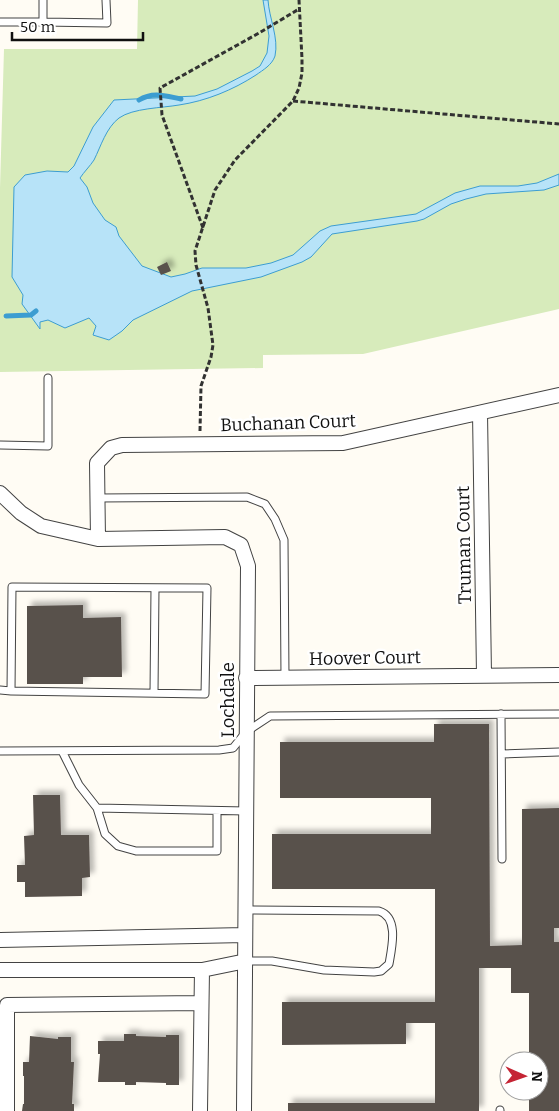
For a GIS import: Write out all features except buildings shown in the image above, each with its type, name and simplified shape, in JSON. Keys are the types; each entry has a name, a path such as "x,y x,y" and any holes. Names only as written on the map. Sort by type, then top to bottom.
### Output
{"street":[{"name":"Buchanan Court","path":"98,540 97,463 111,448 122,445 343,443 559,395"},
{"name":"Truman Court","path":"480,413 484,675"},
{"name":"Lochdale","path":"1,494 21,513 41,526 98,540 225,537 241,545 248,566 244,1111"},
{"path":"484,675 559,675"},
{"name":"Hoover Court","path":"246,678 484,675"},
{"path":"0,940 245,935"},
{"path":"0,970 202,970 246,961"},
{"path":"200,1111 202,970"},
{"path":"7,1111 7,1005 201,1003"}],"lane":[{"path":"43,0 43,22"},
{"path":"0,22 106,23 106,0"},
{"path":"0,445 48,446 48,378"},
{"path":"98,498 247,497 265,504 275,519 284,540 285,678"},
{"path":"0,690 11,691 205,694 207,588 12,587 11,691"},
{"path":"154,588 154,693"},
{"path":"501,714 502,859"},
{"path":"0,751 233,748 246,732 270,716 559,714"},
{"path":"62,751 79,785 98,808 105,834 118,846 136,851 217,851 216,811"},
{"path":"502,754 559,752"},
{"path":"98,808 246,811"},
{"path":"246,910 379,910 386,913 392,921 392,947 390,964 381,971 374,972 324,970 272,961 246,961"}],"path":[{"path":"199,445 200,386 211,357 213,344 208,308 196,265 195,251 215,190 235,160 293,101 302,73 298,0"},
{"path":"203,228 162,115 160,88 299,9"},
{"path":"293,101 559,124"}],"green space":[{"path":"138,0 559,0 559,309 363,354 263,355 263,368 0,372 0,188 4,49 137,49"}],"water":[{"path":"263,0 268,0 276,42 275,56 270,65 238,85 209,98 172,106 140,110 119,118 107,132 94,160 80,178 87,187 93,203 105,220 116,227 119,236 142,266 171,277 202,268 246,268 271,263 293,255 320,231 331,226 416,214 455,193 480,186 518,186 537,183 559,174 559,185 544,190 486,194 451,204 417,221 332,234 311,257 302,262 261,277 192,291 133,320 109,340 93,335 96,326 89,318 65,328 48,320 40,322 40,329 22,304 23,295 12,277 14,187 25,175 47,171 68,172 74,166 93,127 114,100 195,96 217,89 260,66 267,53 269,36"}],"waterway":[{"path":"139,100 154,95 181,99"},
{"path":"6,316 31,315 36,311"}]}
